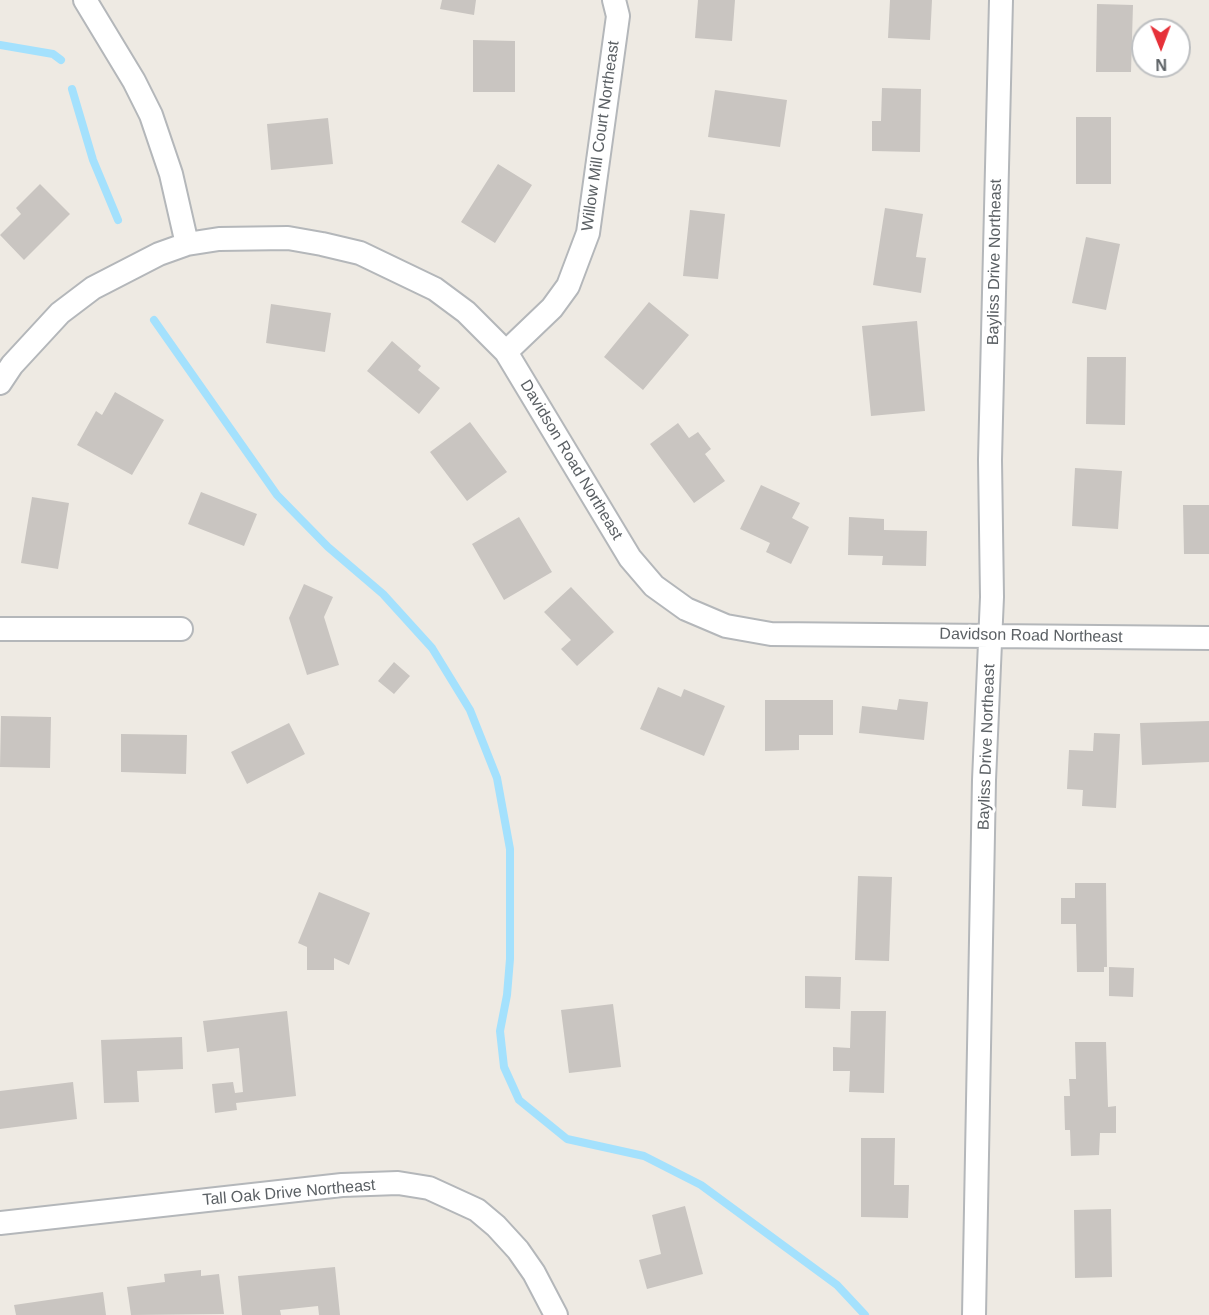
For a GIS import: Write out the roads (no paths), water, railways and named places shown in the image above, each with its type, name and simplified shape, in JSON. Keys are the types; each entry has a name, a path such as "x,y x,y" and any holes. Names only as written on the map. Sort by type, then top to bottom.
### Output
{"street":[{"path":"85,0 134,81 151,115 171,174 187,244"},
{"name":"Willow Mill Court Northeast","path":"506,352 552,308 568,286 588,233 618,16 614,0"},
{"name":"Bayliss Drive Northeast","path":"974,1315 984,780 991,636 990,460 1001,0"},
{"name":"Davidson Road Northeast","path":"0,383 12,365 60,313 93,288 159,254 187,244 219,239 288,238 360,253 435,289 466,312 506,352 630,558 654,586 686,609 726,626 771,634 1209,638"},
{"path":"0,629 181,629"},
{"name":"Tall Oak Drive Northeast","path":"0,1223 342,1185 398,1183 429,1188 477,1210 496,1226 518,1250 534,1273 556,1315"}],"waterway":[{"path":"0,45 53,54 61,60"},
{"path":"72,89 93,160 118,220"},
{"path":"154,320 277,495 328,547 383,594 432,648 470,710 497,778 510,849 510,959 507,995 500,1031 504,1067 519,1100 567,1139 644,1156 701,1185 837,1285 865,1315"}]}
